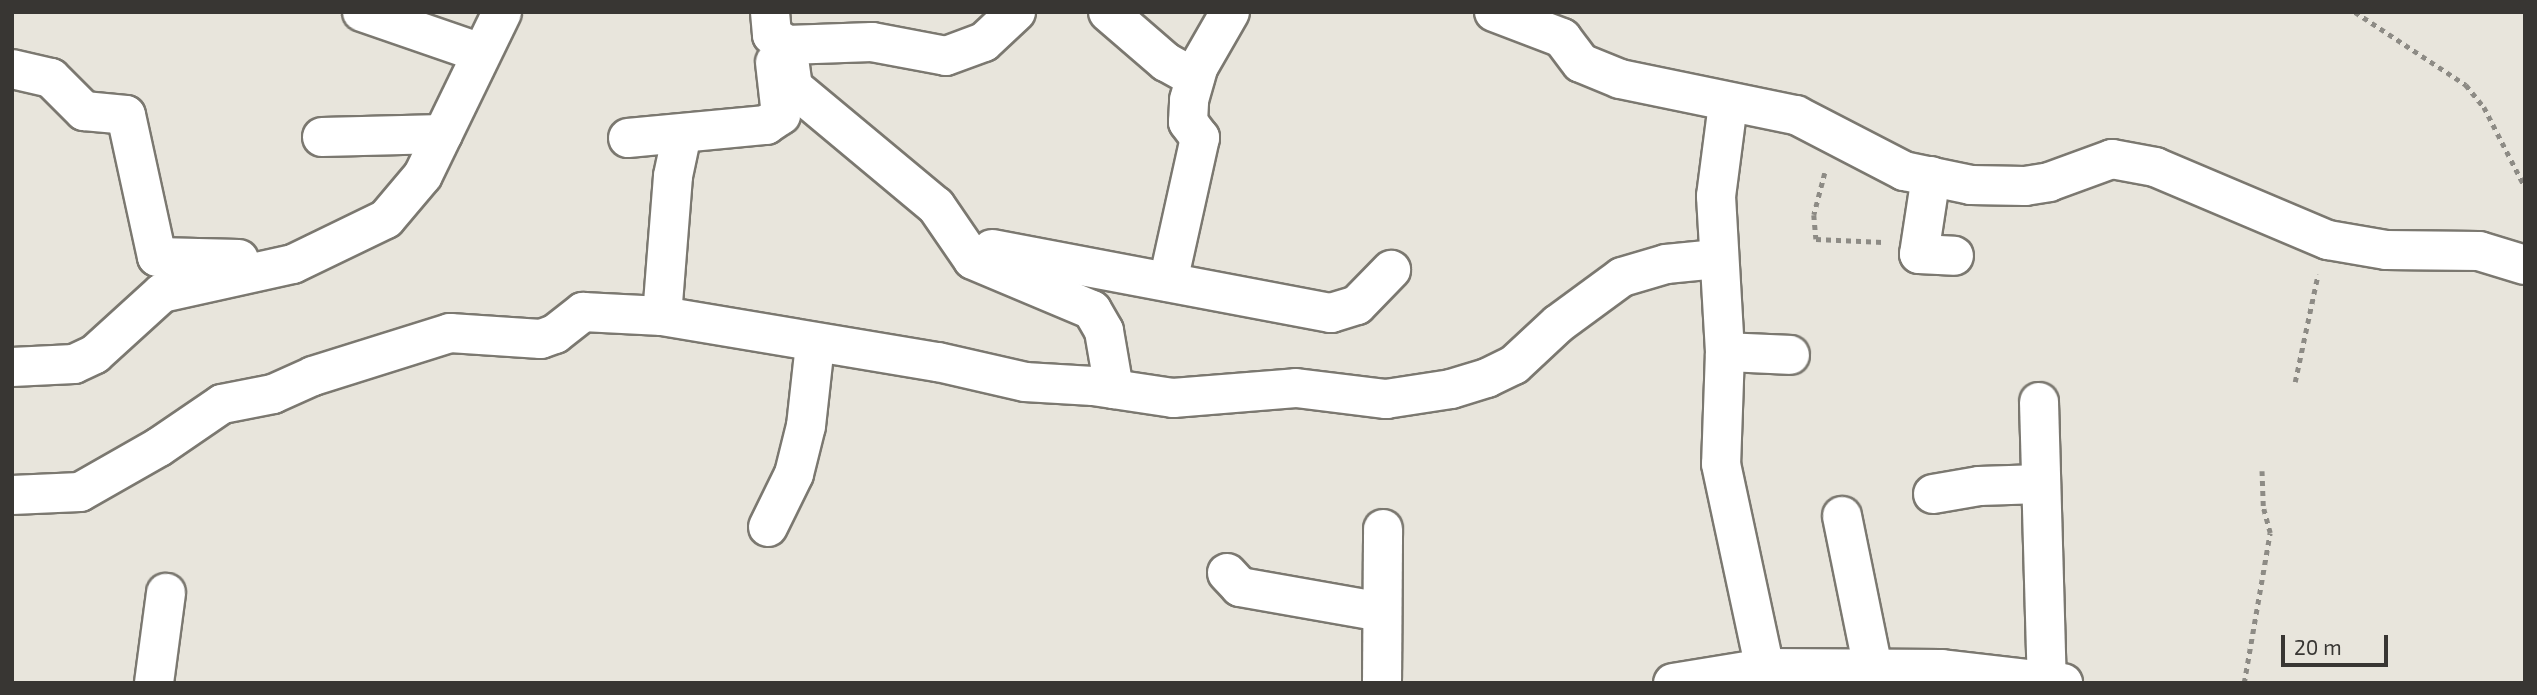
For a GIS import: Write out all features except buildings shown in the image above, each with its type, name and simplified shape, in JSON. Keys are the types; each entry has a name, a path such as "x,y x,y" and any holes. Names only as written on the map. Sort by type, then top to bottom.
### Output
{"street":[{"path":"362,12 481,53"},
{"path":"12,367 74,364 95,354 162,293 262,274 386,219 411,195 502,12"},
{"path":"776,31 946,56 984,42 1016,12"},
{"path":"1108,12 1167,62 1195,78"},
{"path":"1168,282 1200,138 1188,122 1195,78 1230,12"},
{"path":"1494,12 1562,38 1581,63 1620,79 1728,104 1796,114 1904,171 1971,185 2025,186 2049,182 2112,159 2155,167 2328,240 2386,250 2479,251 2525,265"},
{"path":"628,138 681,136 766,125 781,115 776,31"},
{"path":"776,31 793,87 908,179 936,206 973,260 1092,310 1104,331 1114,389"},
{"path":"12,69 51,78 84,111 126,115 157,257 238,259 298,250 314,253"},
{"path":"1728,104 1716,196 1717,253 1725,352 1721,464 1767,678"},
{"path":"322,137 443,134"},
{"path":"662,316 673,176 681,136"},
{"path":"1931,176 1919,254 1954,256"},
{"path":"962,245 1331,313 1357,304 1391,270"},
{"path":"1570,281 1634,258 1717,253"},
{"path":"12,495 80,492 159,447 222,404 273,394 313,376 450,333 541,339 555,334 583,312 662,316 815,344 938,362 1025,382 1114,389 1173,398 1296,388 1386,399 1451,389 1514,365 1558,324 1622,277 1717,253"},
{"path":"768,527 794,474 806,426 815,344"},
{"path":"1725,352 1790,355"},
{"path":"1673,683 1873,669 1942,669 2055,682 2041,484 2039,402"},
{"path":"1933,494 1979,486 2041,484"},
{"path":"1842,516 1873,669"},
{"path":"1382,683 1383,529"},
{"path":"1227,573 1240,587 1382,612"},
{"path":"153,683 166,593"}],"path":[{"path":"2355,12 2466,85 2484,107 2525,187"},
{"path":"2295,382 2308,306 2328,240"},
{"path":"2244,683 2270,533 2263,506 2262,471"}]}
